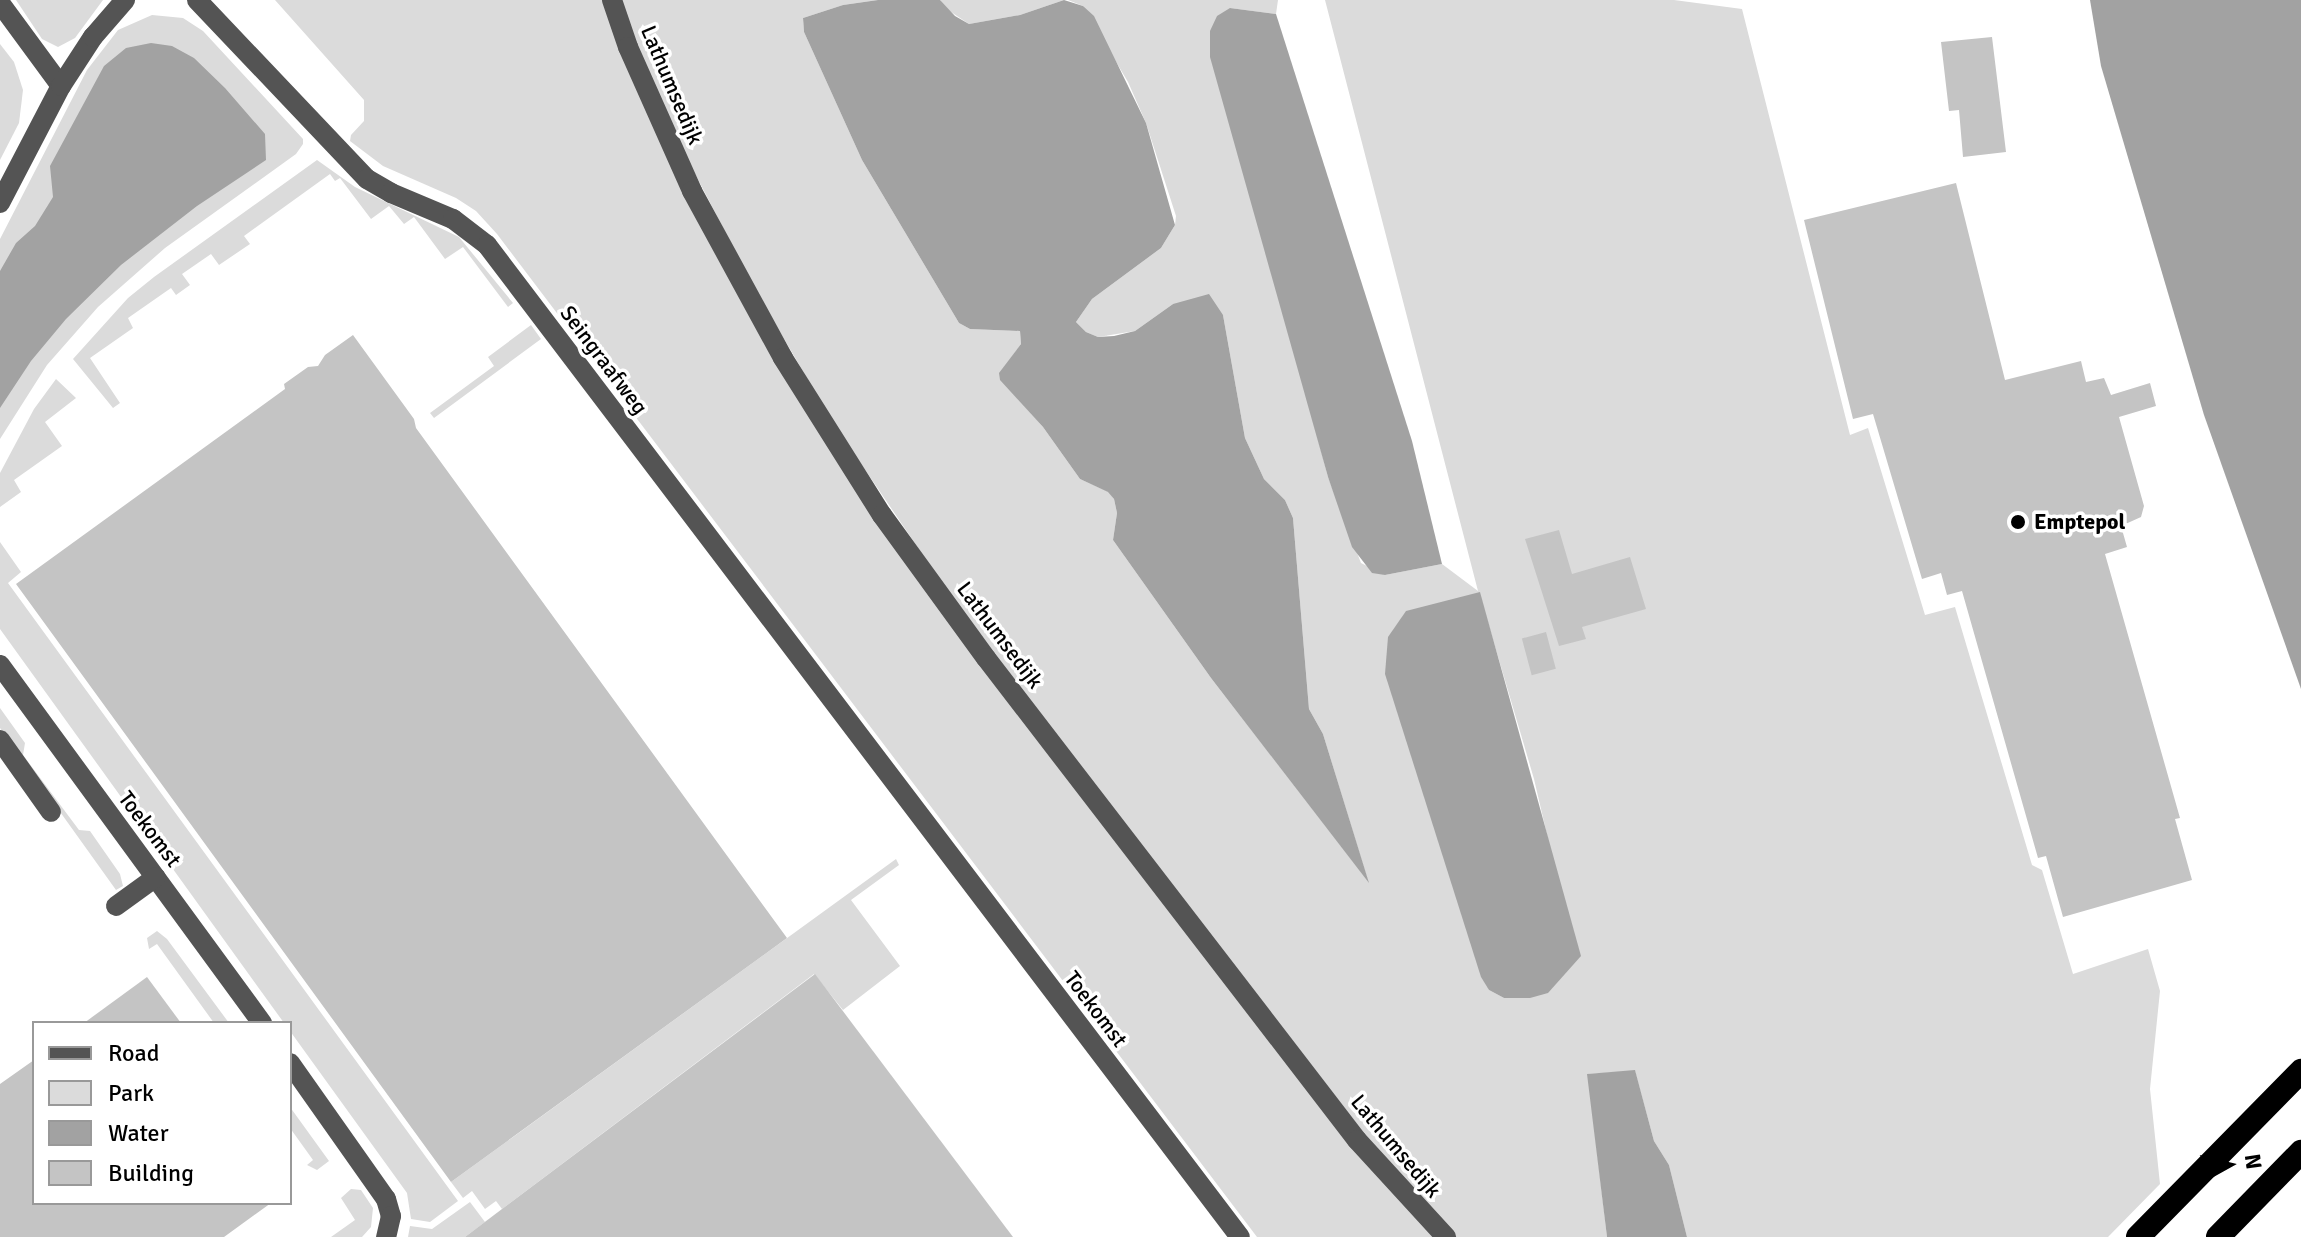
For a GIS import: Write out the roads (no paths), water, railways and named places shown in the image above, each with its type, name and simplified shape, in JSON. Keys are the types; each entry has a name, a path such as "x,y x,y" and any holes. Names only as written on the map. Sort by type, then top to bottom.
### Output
{"highway":[{"path":"2138,1237 2301,1071"},
{"path":"2218,1237 2301,1152"}],"street":[{"path":"0,203 61,86 93,37 125,0"},
{"name":"Seingraafweg","path":"197,0 367,179 391,193 453,219 487,245 914,811"},
{"name":"Lathumsedijk","path":"612,0 628,47 692,191 783,358 882,515 986,658 1357,1140 1446,1237"},
{"path":"0,3 61,86"},
{"name":"Toekomst","path":"0,665 261,1021"},
{"path":"0,740 51,812"},
{"name":"Toekomst","path":"914,811 1240,1237"},
{"path":"116,906 156,877"},
{"path":"292,1066 386,1199 391,1216 386,1237"}],"water":[{"path":"878,0 940,0 955,16 969,24 1020,15 1064,0 1083,6 1094,16 1146,123 1175,225 1161,248 1092,299 1076,322 1086,332 1098,337 1114,336 1135,331 1173,304 1209,294 1223,315 1245,438 1264,479 1285,500 1293,518 1309,709 1323,734 1369,883 1211,678 1113,540 1117,513 1114,499 1108,492 1080,479 1043,427 1000,380 999,373 1021,344 1020,331 970,329 959,323 862,160 804,32 803,18 843,5"},
{"path":"2090,0 2301,0 2301,689 2204,415 2101,66"},
{"path":"1230,8 1276,14 1412,441 1442,564 1385,575 1372,573 1352,547 1328,477 1210,57 1210,31 1217,16"},
{"path":"151,43 172,46 194,58 225,88 265,134 266,160 197,206 121,265 66,319 31,361 0,408 0,271 16,243 35,226 53,197 50,166 104,66 126,48"},
{"path":"1480,592 1581,956 1548,993 1530,998 1504,998 1489,990 1481,977 1385,674 1388,637 1406,611"},
{"path":"1635,1070 1654,1141 1669,1165 1687,1237 1607,1237 1587,1074"}],"place":[{"name":"Emptepol","path":"2018,522"}]}
